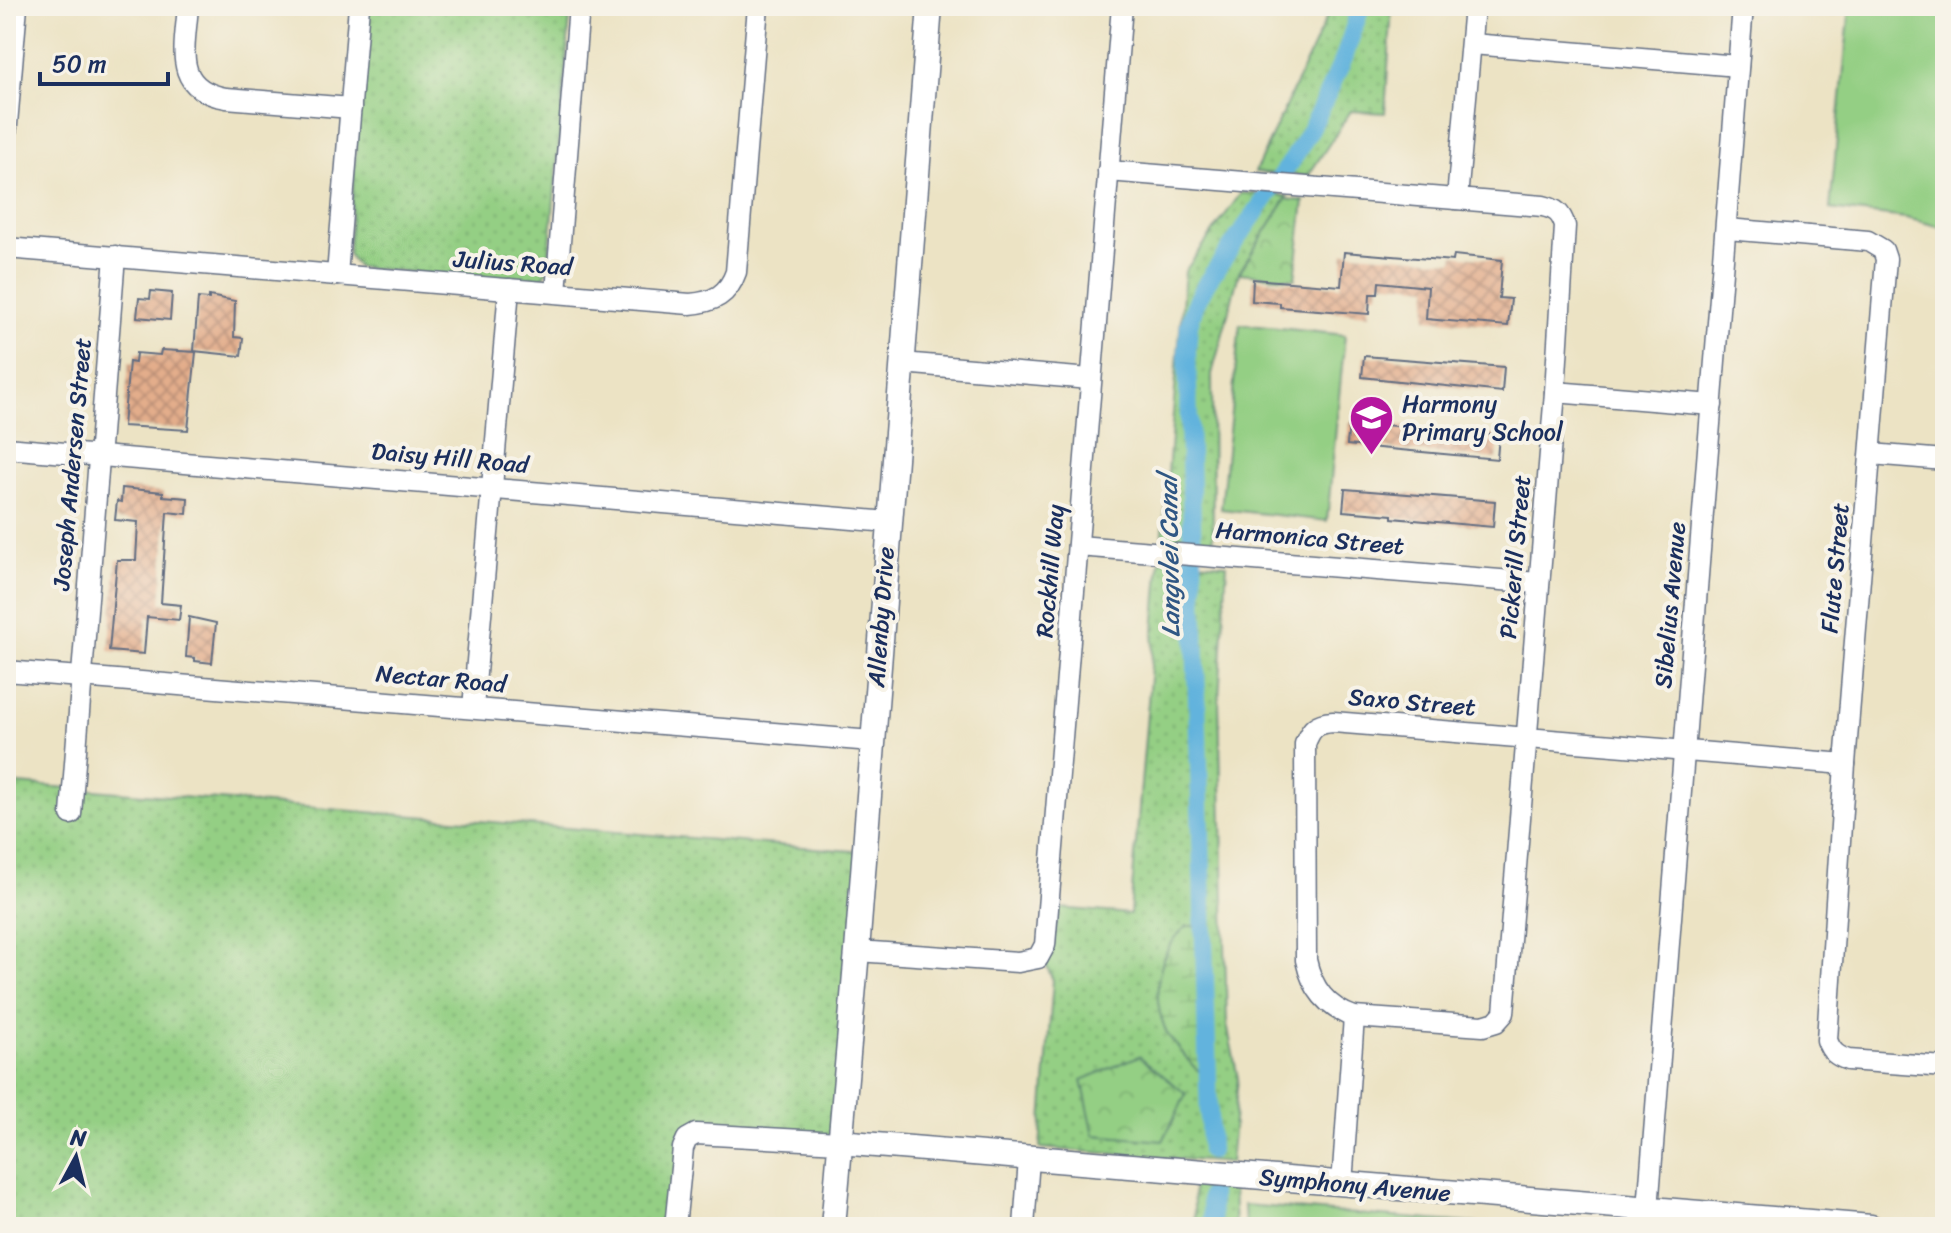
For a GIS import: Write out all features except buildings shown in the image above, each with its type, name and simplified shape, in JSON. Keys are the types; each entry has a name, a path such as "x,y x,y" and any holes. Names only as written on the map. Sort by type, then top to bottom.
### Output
{"street":[{"path":"6,136 17,6"},
{"path":"188,6 184,57 191,81 200,89 226,98 351,108"},
{"path":"337,275 359,6"},
{"path":"556,292 579,6"},
{"name":"Julius Road","path":"6,248 690,304 717,298 732,283 736,272 758,6"},
{"name":"Allenby Drive","path":"833,1227 930,6"},
{"name":"Rockhill Way","path":"857,951 1018,962 1033,961 1043,951 1122,6"},
{"path":"1457,199 1474,6"},
{"name":"Sibelius Avenue","path":"1648,1209 1743,6"},
{"path":"1472,44 1738,66"},
{"name":"Pickerill Street","path":"1108,171 1543,206 1555,209 1562,216 1566,239 1555,392 1504,1013 1496,1022 1483,1026 1354,1017"},
{"name":"Flute Street","path":"1727,229 1868,241 1883,250 1886,269 1845,764 1827,1030 1831,1050 1848,1060 1945,1067"},
{"name":"Joseph Andersen Street","path":"71,814 115,256"},
{"path":"473,708 509,289"},
{"path":"902,363 1090,379"},
{"path":"1555,392 1712,405"},
{"name":"Daisy Hill Road","path":"6,448 889,522"},
{"path":"1871,454 1945,460"},
{"name":"Harmonica Street","path":"1078,546 1538,583"},
{"name":"Nectar Road","path":"6,671 872,741"},
{"name":"Saxo Street","path":"1354,1017 1340,1012 1316,989 1306,960 1305,744 1310,731 1319,723 1845,764"},
{"path":"1342,1184 1354,1017"},
{"path":"675,1227 683,1148 687,1139 696,1134 839,1142"},
{"name":"Symphony Avenue","path":"839,1142 1871,1227"},
{"path":"1024,1227 1029,1159"}],"green space":[{"path":"367,6 571,6 548,269 544,276 530,283 358,267 348,254"},
{"path":"1332,6 1392,6 1385,113 1351,111 1308,176 1255,172"},
{"path":"1850,6 1945,6 1945,228 1906,218 1830,209"},
{"path":"1241,193 1288,196 1239,273 1212,374 1213,548 1162,544 1185,271"},
{"path":"1286,199 1304,201 1295,279 1239,273"},
{"path":"1240,324 1345,335 1327,521 1221,509"},
{"path":"1160,560 1227,564 1219,699 1227,1024 1238,1078 1230,1163 1040,1148 1053,980 1045,963 1054,944 1059,908 1130,914"},
{"path":"6,783 865,852 839,1142 688,1139 675,1227 6,1227"},
{"path":"1187,926 1204,926 1208,1076 1193,1066 1169,1037 1158,1003 1159,974 1163,961 1177,936"},
{"path":"1139,1056 1186,1094 1163,1141 1094,1135 1082,1080"},
{"path":"1193,1186 1233,1189 1235,1227 1195,1227"},
{"path":"1244,1205 1518,1227 1245,1227"}],"waterway":[{"name":"Langvlei Canal","path":"1210,1151 1187,351 1189,325 1207,282 1312,127 1344,58 1361,6"},
{"name":"Langvlei Canal","path":"1211,1195 1212,1227"}],"place":[{"name":"Harmony Primary School","path":"1371,457"}]}
